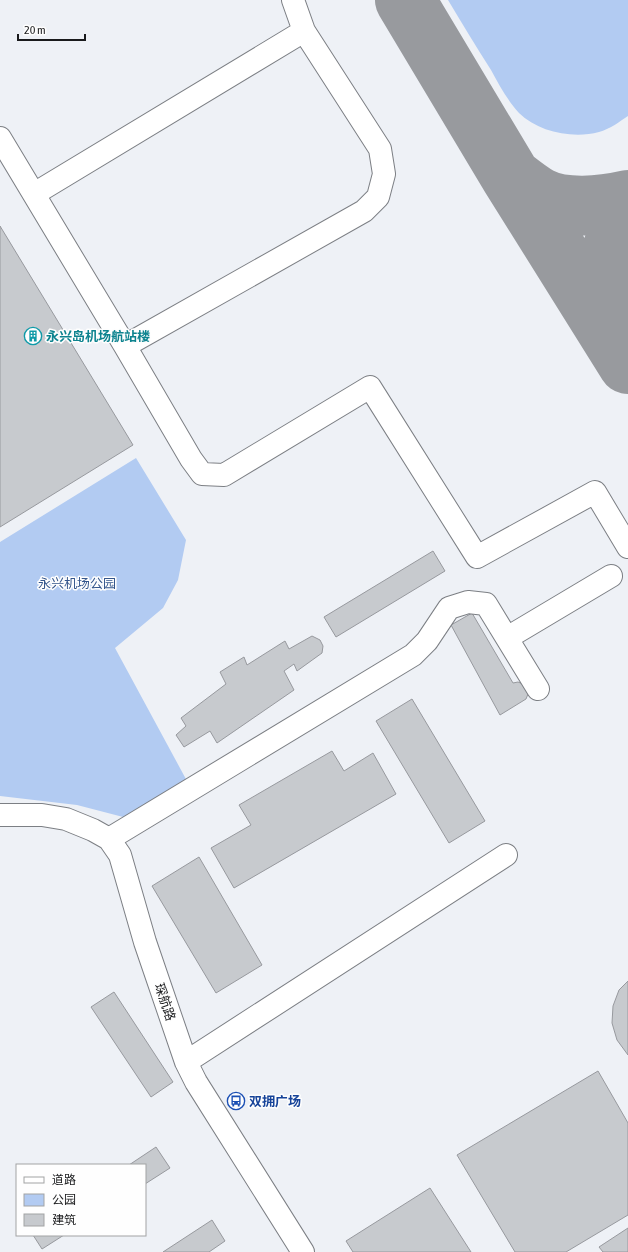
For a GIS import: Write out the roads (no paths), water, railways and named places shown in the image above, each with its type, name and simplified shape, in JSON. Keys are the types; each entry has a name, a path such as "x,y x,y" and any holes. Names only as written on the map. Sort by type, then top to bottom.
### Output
{"street":[{"path":"125,346 364,211 378,197 384,174 380,149 304,31 293,0"},
{"path":"34,194 304,31"},
{"path":"0,138 191,459 202,474 224,475 370,387 477,557 595,492 628,548"},
{"path":"507,638 611,576"},
{"path":"109,839 413,655 427,641 449,608 468,602 486,604 538,689"},
{"name":"琛航路","path":"0,814 66,818 109,839 120,855 145,942 186,1062 196,1082 303,1252"},
{"path":"186,1062 506,855"}],"place":[{"name":"永兴岛机场航站楼","path":"33,336"},
{"name":"双拥广场","path":"236,1101"}],"park label":[{"name":"永兴机场公园","path":"77,583"}]}
